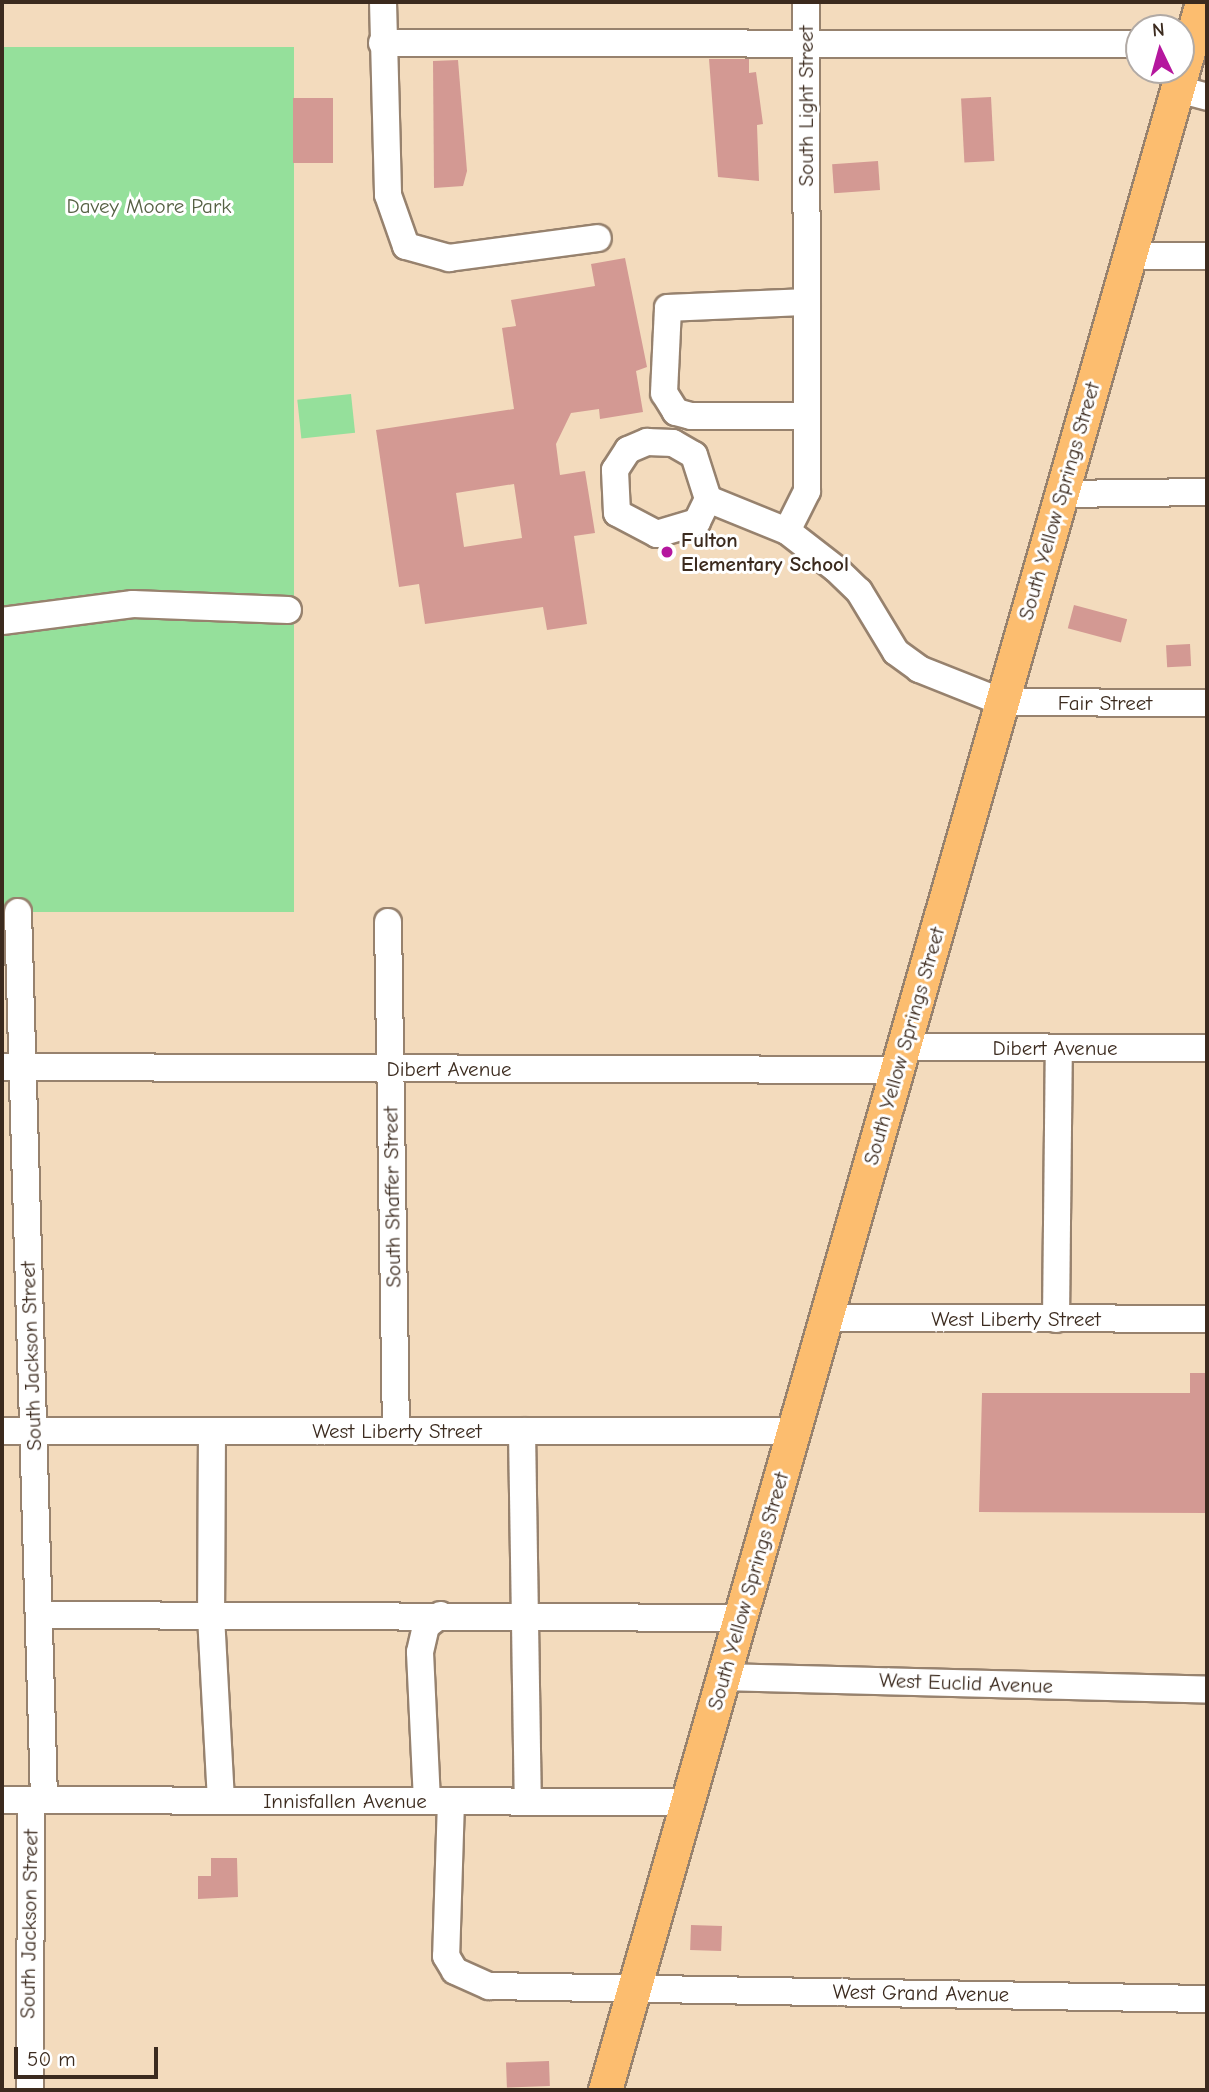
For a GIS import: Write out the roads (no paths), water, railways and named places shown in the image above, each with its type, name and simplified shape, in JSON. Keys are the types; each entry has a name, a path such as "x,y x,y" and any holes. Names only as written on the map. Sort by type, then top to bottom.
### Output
{"main road":[{"name":"South Yellow Springs Street","path":"1195,20 1202,2"},
{"name":"South Yellow Springs Street","path":"605,2090 1129,256 1192,93"}],"street":[{"path":"383,2 388,195 406,246 427,255 450,258 598,238"},
{"name":"South Light Street","path":"787,531 807,491 806,2"},
{"path":"382,43 806,46 1125,44"},
{"path":"1129,256 1207,256"},
{"path":"807,302 668,308 664,393 676,412 691,416 807,416"},
{"path":"1062,494 1207,492"},
{"path":"708,499 787,531 859,591 896,652 919,669 1002,702"},
{"path":"2,621 133,604 288,610"},
{"name":"Fair Street","path":"1002,702 1207,703"},
{"name":"South Jackson Street","path":"18,912 12,1067 34,1431 39,1615 38,1800 30,2090"},
{"name":"South Shaffer Street","path":"388,922 396,1431"},
{"path":"1056,1319 1059,1048"},
{"name":"Dibert Avenue","path":"12,1067 390,1068 900,1059 1059,1048 1207,1048"},
{"name":"West Liberty Street","path":"825,1318 1207,1319"},
{"name":"West Liberty Street","path":"2,1430 793,1431"},
{"path":"212,1431 211,1616 221,1800"},
{"path":"522,1431 522,1615 528,1801"},
{"path":"39,1615 741,1618"},
{"name":"West Grand Avenue","path":"440,1615 426,1626 420,1652 439,1801 443,1939 455,1971 489,1986 635,1986 1207,1999"},
{"name":"West Euclid Avenue","path":"724,1677 1207,1690"},
{"name":"Innisfallen Avenue","path":"2,1800 689,1802"}],"place":[{"name":"Fulton Elementary School","path":"667,552"}],"park label":[{"name":"Davey Moore Park","path":"149,206"}]}
